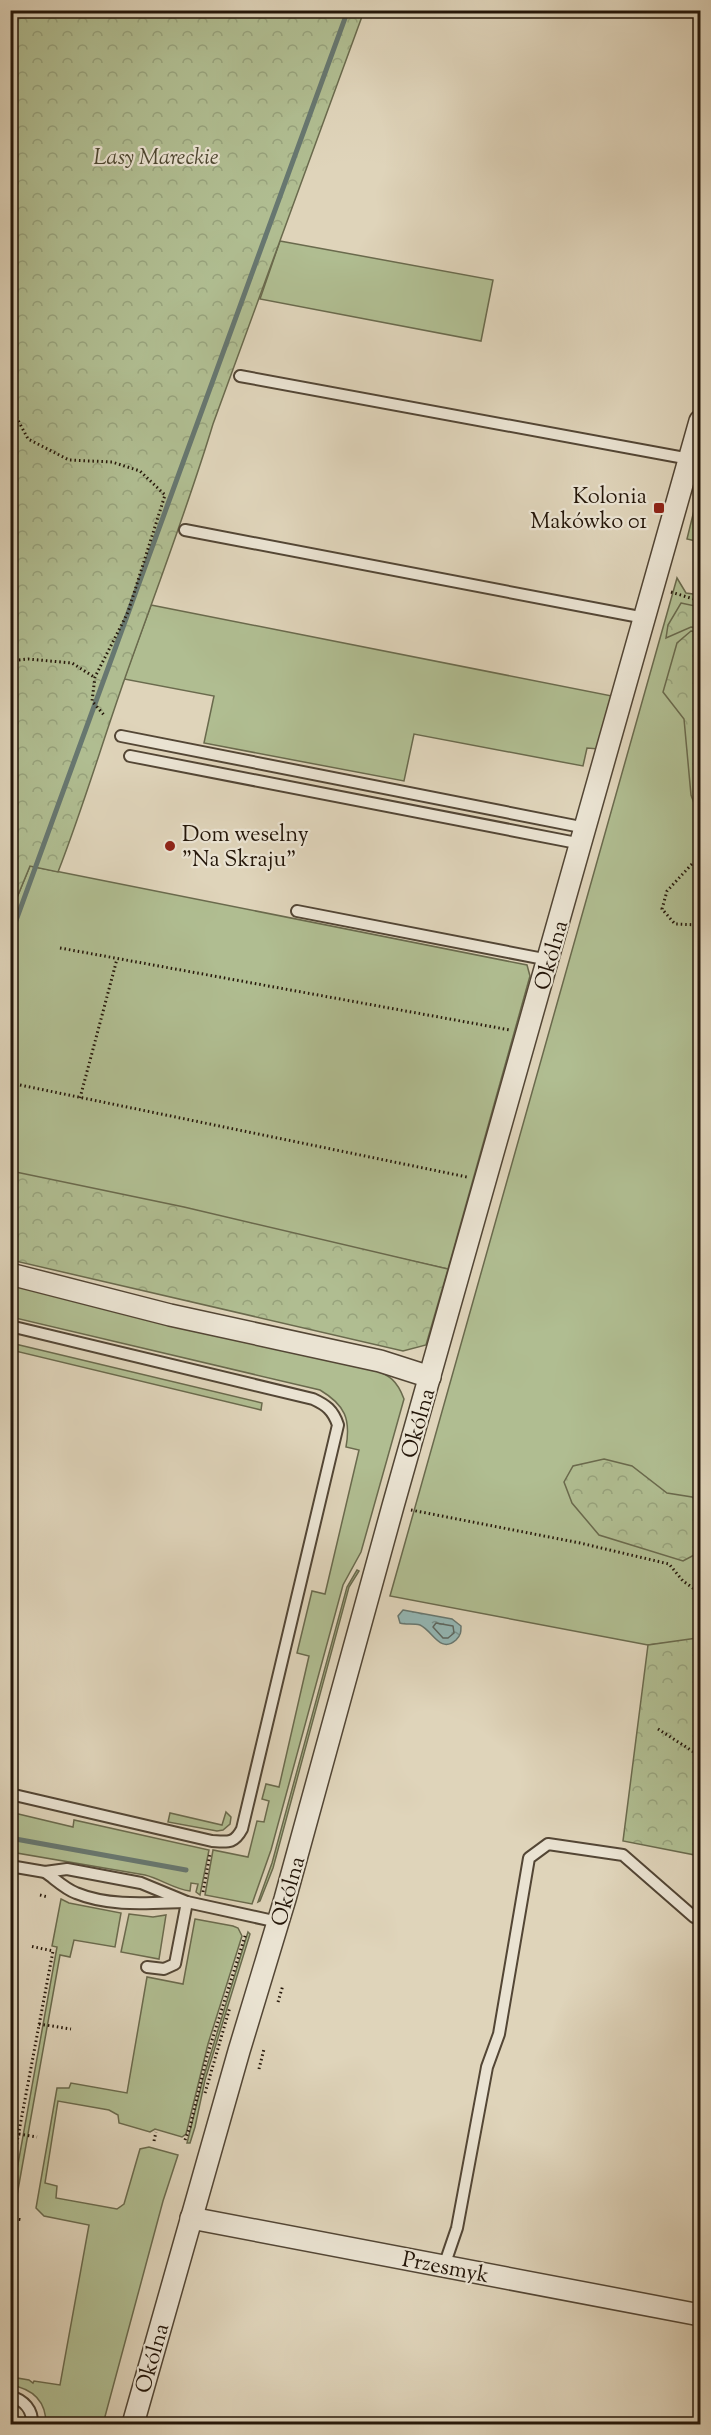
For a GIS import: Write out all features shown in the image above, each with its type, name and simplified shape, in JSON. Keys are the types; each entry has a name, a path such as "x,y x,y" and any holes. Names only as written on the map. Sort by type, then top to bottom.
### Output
{"street":[{"name":"Okólna","path":"133,2424 278,1922 393,1506 700,420"},
{"path":"10,1274 170,1315 380,1361 430,1377"},
{"name":"Przesmyk","path":"191,2218 700,2315"}],"lane":[{"path":"240,376 690,459"},
{"path":"185,531 645,618"},
{"path":"121,736 584,836"},
{"path":"130,756 584,836"},
{"path":"297,911 549,960"},
{"path":"10,1326 312,1398 326,1405 334,1413 338,1425 242,1829 237,1839 231,1842 212,1841 10,1794"},
{"path":"444,2266 457,2228 487,2067 499,2034 529,1858 548,1844 623,1855 694,1917 700,1919"},
{"path":"10,1866 45,1872 67,1869 141,1883 187,1902 278,1922"},
{"path":"45,1872 76,1893 102,1899 131,1904 187,1902"},
{"path":"147,1966 164,1969 175,1964 187,1902"},
{"path":"10,2396 27,2405 32,2416 32,2424"}],"path":[{"path":"10,405 28,439 69,460 112,462 140,471 165,495 128,612 95,677 92,701 104,715"},
{"path":"654,586 700,601"},
{"path":"10,661 28,659 72,663 95,677"},
{"path":"700,860 692,864 667,891 662,909 675,924 700,926"},
{"path":"60,948 527,1033"},
{"path":"80,1098 117,959"},
{"path":"20,1085 486,1181"},
{"path":"393,1506 580,1543 669,1564 683,1581 700,1593"},
{"path":"658,1729 700,1756"},
{"path":"202,1894 212,1841"},
{"path":"40,1895 48,1897"},
{"path":"185,2140 207,2056 246,1933"},
{"path":"10,2179 53,1951 30,1946"},
{"path":"278,2002 283,1985"},
{"path":"39,2024 71,2029"},
{"path":"258,2069 264,2049"},
{"path":"153,2141 156,2132"},
{"path":"19,2134 37,2137"},
{"path":"10,2218 22,2220"}],"green space":[{"name":"Lasy Mareckie","path":"11,10 364,11 213,424 182,520 58,872 30,866 11,912"},
{"path":"280,241 493,280 481,341 260,299"},
{"path":"700,486 700,542 687,539"},
{"path":"677,578 686,593 700,595 700,1639 648,1645 390,1596"},
{"path":"681,603 700,607 700,628 691,627 666,638 668,625"},
{"path":"151,605 612,696 599,749 587,748 583,766 414,734 404,781 204,743 214,696 124,679"},
{"path":"691,631 700,633 700,819 691,795 684,719 663,692 677,643"},
{"path":"30,866 527,965 530,976 448,1269 11,1172 11,912"},
{"path":"11,1171 184,1207 448,1269 426,1345 403,1351 11,1260"},
{"path":"10,1282 372,1368 392,1379 399,1387 404,1399 361,1552 343,1585 271,1850 252,1904 205,1895 213,1850 248,1857 257,1821 264,1822 269,1801 262,1799 266,1784 279,1787 309,1656 297,1653 312,1591 325,1594 359,1450 346,1447 348,1428 341,1407 320,1390 11,1317"},
{"path":"11,1343 262,1403 261,1410 11,1350"},
{"path":"604,1459 632,1466 667,1493 692,1497 699,1503 698,1553 683,1561 599,1535 572,1503 564,1482 573,1466"},
{"path":"357,1570 359,1571 349,1587 273,1868 258,1902 272,1863 347,1587"},
{"path":"700,1639 700,1856 623,1841 648,1645"},
{"path":"10,1812 73,1827 74,1820 209,1850 200,1895 196,1892 198,1884 191,1883 190,1891 145,1875 11,1852"},
{"path":"226,1812 231,1817 230,1824 223,1830 217,1831 168,1822 170,1813 222,1825"},
{"path":"61,1899 69,1903 121,1913 115,1947 74,1940 70,1957 60,1955 11,2229 11,2203 57,1947 52,1946"},
{"path":"129,1914 153,1917 166,1915 159,1959 121,1952"},
{"path":"195,1919 233,1926 238,1928 242,1936 208,2044 186,2134 182,2137 155,2129 150,2132 119,2123 118,2115 109,2110 58,2101 45,2183 57,2186 56,2198 117,2209 124,2204 140,2149 149,2147 178,2155 163,2201 103,2424 46,2424 44,2409 37,2397 11,2385 11,2377 29,2380 33,2383 34,2381 60,2385 89,2225 44,2216 36,2208 57,2088 69,2088 71,2083 127,2093 147,1977 183,1984"},
{"path":"248,1932 250,1934 205,2080 195,2127 190,2143 187,2143 203,2079"}],"water":[{"path":"403,1610 452,1619 461,1626 460,1635 450,1644 441,1643 420,1625 400,1623 398,1616"}],"waterway":[{"path":"10,937 348,10"},
{"path":"10,1838 186,1870"}],"place":[{"name":"Kolonia Makówko 01","path":"659,508"},
{"name":"Dom weselny \"Na Skraju\"","path":"170,846"}]}
